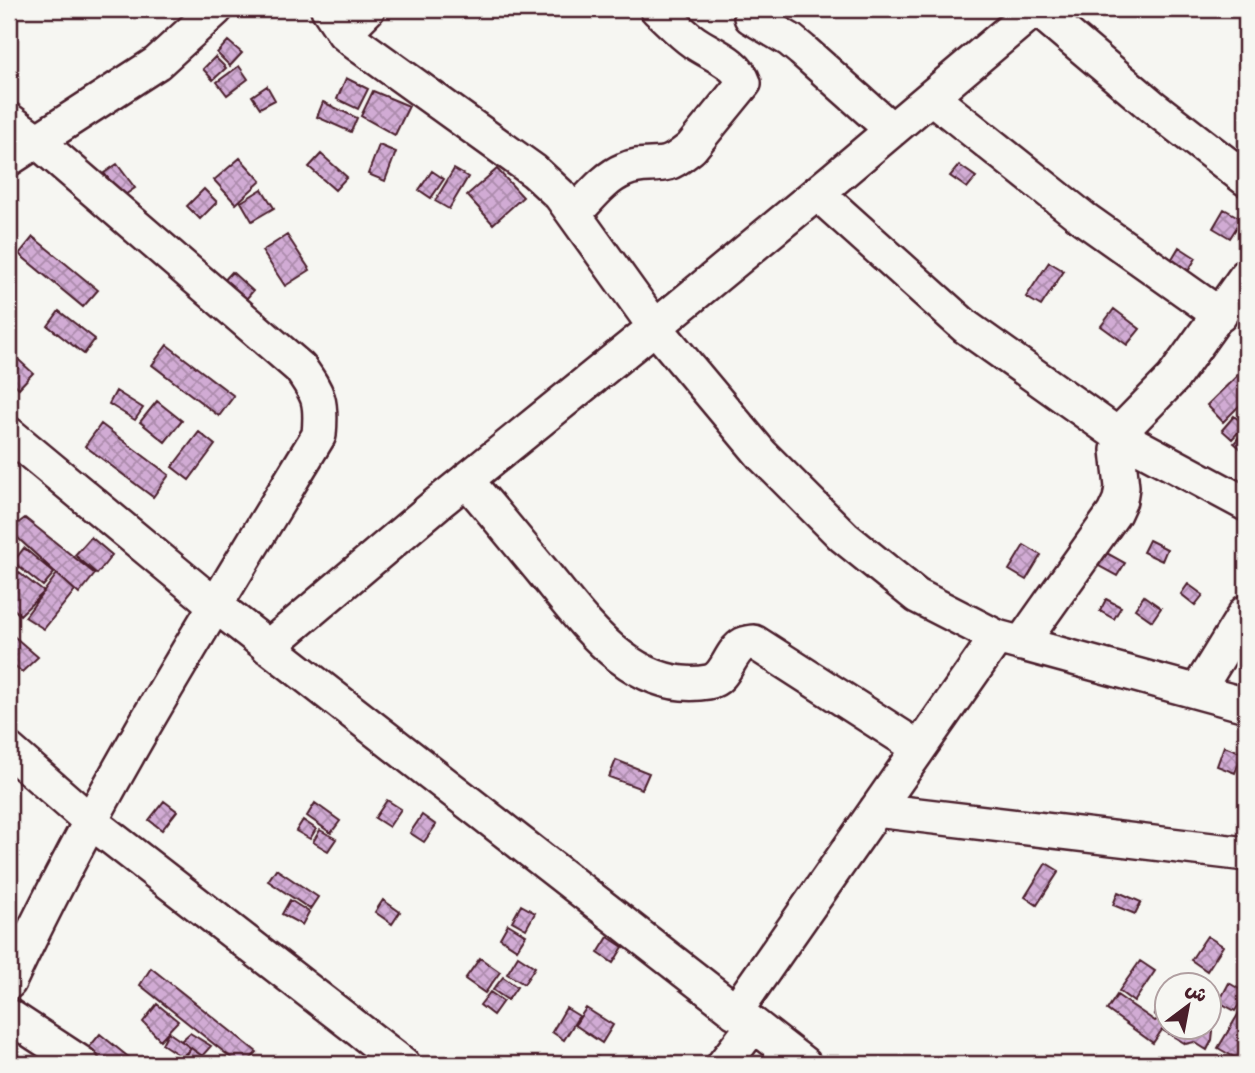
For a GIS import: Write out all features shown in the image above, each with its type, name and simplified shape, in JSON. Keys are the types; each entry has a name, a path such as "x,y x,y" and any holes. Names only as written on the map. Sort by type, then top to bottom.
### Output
{"street":[{"path":"9,159 157,63 216,9"},
{"path":"336,21 368,9"},
{"path":"574,214 609,178 623,170 639,164 667,163 680,157 691,148 744,83 736,69 692,41 657,9"},
{"path":"268,647 1036,9 1153,107 1246,179"},
{"path":"720,58 754,13 802,50 892,130"},
{"path":"336,21 534,171 560,195 655,327 762,455 844,537 917,596 1009,640 1246,705"},
{"path":"931,96 1083,218 1220,314"},
{"path":"9,120 36,140 300,368 316,390 321,411 319,435 215,606 90,821 9,982"},
{"path":"817,193 966,327 1121,437 1246,504"},
{"path":"724,1064 744,1018 876,810 919,748 1114,513 1122,487 1118,450 1128,424 1173,378 1246,276"},
{"path":"9,434 215,606 804,1064"},
{"path":"466,480 591,631 625,661 653,676 675,682 705,683 715,680 723,673 737,650 744,644 754,642 919,748"},
{"path":"1198,690 1246,612"},
{"path":"9,751 90,821 403,1064"},
{"path":"876,810 1246,854"},
{"path":"9,1016 82,1064"}],"building":[{"path":"228,41 242,53 230,66 217,53"},
{"path":"215,57 226,68 213,80 203,69"},
{"path":"239,66 248,79 227,95 217,82"},
{"path":"346,78 368,89 358,109 337,99"},
{"path":"267,86 275,100 260,108 252,96"},
{"path":"373,91 409,106 395,135 361,116"},
{"path":"323,102 357,118 351,132 317,117"},
{"path":"379,145 396,152 385,181 368,174"},
{"path":"321,154 347,177 335,190 309,167"},
{"path":"240,158 261,181 236,204 214,180"},
{"path":"117,164 135,188 122,197 104,173"},
{"path":"959,165 976,177 967,188 950,176"},
{"path":"454,169 468,177 449,209 435,201"},
{"path":"497,169 523,197 493,224 467,195"},
{"path":"432,171 444,179 431,198 419,190"},
{"path":"204,189 217,202 200,219 187,206"},
{"path":"262,189 274,208 252,221 241,202"},
{"path":"1224,209 1242,219 1230,238 1213,228"},
{"path":"287,235 310,270 285,286 262,251"},
{"path":"33,237 98,290 83,307 19,254"},
{"path":"1179,247 1196,258 1184,278 1167,267"},
{"path":"1049,262 1064,271 1041,306 1026,297"},
{"path":"232,272 253,291 241,305 220,285"},
{"path":"1114,309 1140,329 1127,345 1101,326"},
{"path":"59,311 95,339 84,354 48,326"},
{"path":"167,345 234,396 219,416 152,365"},
{"path":"9,351 33,373 19,388 9,379"},
{"path":"1244,369 1246,399 1223,422 1207,405"},
{"path":"116,391 143,408 135,420 109,404"},
{"path":"157,401 182,421 165,442 140,422"},
{"path":"1234,416 1245,425 1232,439 1222,430"},
{"path":"101,424 169,475 153,497 85,446"},
{"path":"1246,430 1246,453 1234,443"},
{"path":"199,432 215,445 189,480 172,467"},
{"path":"25,518 95,574 79,594 9,530"},
{"path":"91,537 112,555 97,574 75,555"},
{"path":"1149,540 1167,549 1162,561 1143,552"},
{"path":"1024,545 1041,555 1026,580 1009,570"},
{"path":"24,548 54,573 43,586 13,562"},
{"path":"1103,551 1125,563 1117,576 1095,564"},
{"path":"18,572 44,592 20,615 9,604 9,580"},
{"path":"57,574 75,590 44,629 25,617"},
{"path":"1188,584 1203,595 1195,605 1181,594"},
{"path":"1144,596 1161,608 1152,621 1135,609"},
{"path":"1106,599 1121,607 1114,619 1100,611"},
{"path":"9,632 38,657 22,672 9,661"},
{"path":"1224,746 1243,753 1235,773 1217,766"},
{"path":"616,760 649,773 642,789 609,777"},
{"path":"387,800 401,809 389,827 375,818"},
{"path":"164,801 177,811 162,830 149,820"},
{"path":"315,803 340,821 331,833 307,816"},
{"path":"422,815 436,825 424,842 410,833"},
{"path":"303,820 316,829 310,839 296,831"},
{"path":"320,830 336,839 328,851 313,842"},
{"path":"1046,863 1059,871 1037,905 1025,897"},
{"path":"276,869 318,897 310,909 268,881"},
{"path":"1118,892 1141,902 1135,914 1113,905"},
{"path":"290,900 309,912 302,925 282,914"},
{"path":"383,900 400,912 392,924 375,912"},
{"path":"521,905 535,913 526,929 512,921"},
{"path":"508,924 526,935 517,949 500,938"},
{"path":"1207,936 1223,946 1207,971 1191,960"},
{"path":"608,937 623,947 613,963 598,953"},
{"path":"518,956 535,967 524,984 507,974"},
{"path":"480,958 500,972 485,993 465,979"},
{"path":"1140,961 1155,971 1134,1002 1119,991"},
{"path":"151,968 257,1052 246,1064 239,1064 140,985"},
{"path":"503,977 517,987 508,1000 493,990"},
{"path":"1229,983 1246,993 1235,1011 1224,1005 1224,992"},
{"path":"490,992 503,1001 493,1015 480,1005"},
{"path":"1117,995 1154,1020 1153,1043 1107,1010"},
{"path":"157,1004 178,1021 160,1040 143,1022"},
{"path":"566,1008 579,1016 564,1040 552,1032"},
{"path":"586,1008 613,1025 602,1043 575,1025"},
{"path":"1239,1013 1246,1018 1246,1064 1218,1048"},
{"path":"168,1032 191,1048 182,1057 162,1044"},
{"path":"190,1033 211,1046 202,1056 181,1041"},
{"path":"100,1034 137,1064 105,1064 87,1050"},
{"path":"1194,1042 1211,1042 1207,1050"},
{"path":"191,1048 211,1062 210,1064 188,1064 183,1061"},
{"path":"672,1056 685,1064 666,1064"},
{"path":"598,1057 609,1064 593,1064"}]}
